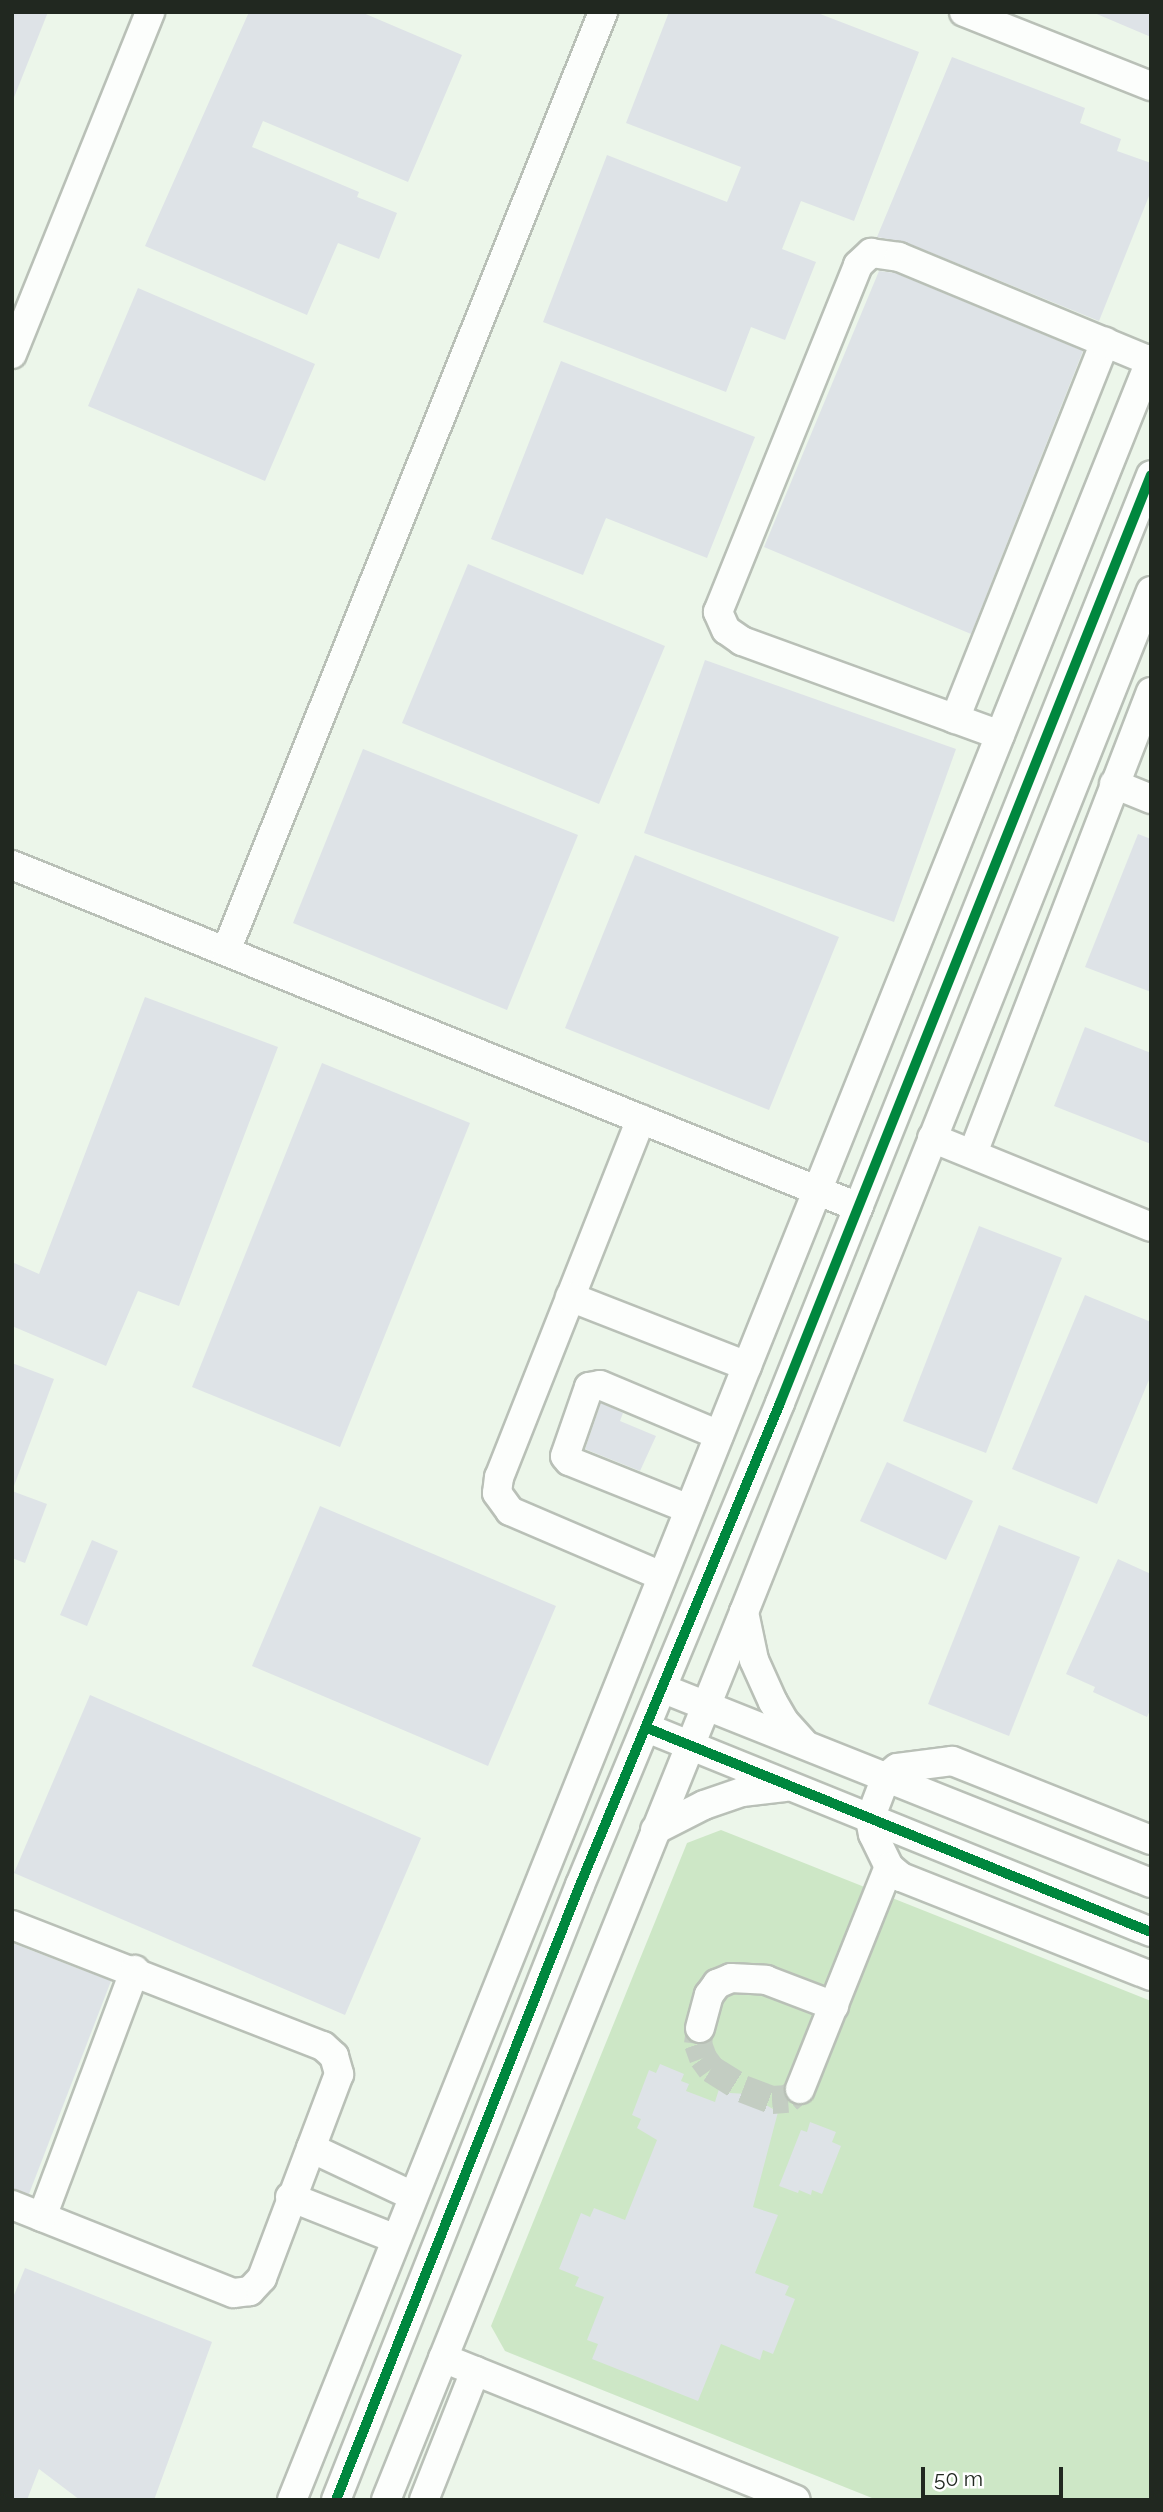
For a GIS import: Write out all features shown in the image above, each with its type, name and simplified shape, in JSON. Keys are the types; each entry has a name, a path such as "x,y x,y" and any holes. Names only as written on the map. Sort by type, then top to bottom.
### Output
{"street":[{"path":"12,354 150,12"},
{"path":"226,951 603,12"},
{"path":"964,12 1151,86"},
{"path":"292,2500 556,1838 747,1366 1000,735 1150,360 899,257 871,253 858,265 718,612 726,630 742,641 1000,735"},
{"path":"955,719 1105,342"},
{"path":"336,2500 580,1885 664,1689 1151,475"},
{"path":"386,2500 1151,591"},
{"path":"973,1153 1151,692"},
{"path":"1114,784 1151,799"},
{"path":"12,865 858,1207"},
{"path":"641,1119 499,1477 497,1493 510,1511 662,1576"},
{"path":"932,1138 1151,1227"},
{"path":"875,1166 914,1183"},
{"path":"570,1297 747,1366"},
{"path":"689,1509 569,1461 565,1456 589,1387 600,1385 719,1435"},
{"path":"744,1612 754,1660 772,1702 792,1732 808,1747"},
{"path":"664,1689 1151,1883"},
{"path":"647,1728 1151,1932"},
{"path":"1151,1840 952,1761 897,1768 886,1777 870,1819 873,1834 890,1867 901,1877 1151,1976"},
{"path":"655,1830 704,1805 742,1792 791,1787"},
{"path":"556,1838 580,1885"},
{"path":"800,2089 890,1867"},
{"path":"12,1925 135,1970 323,2046 334,2056 339,2074 261,2278 250,2291 233,2292 12,2205"},
{"path":"42,2217 135,1970"},
{"path":"700,2028 709,1995 717,1984 732,1978 766,1980 834,2006"},
{"path":"311,2148 413,2196"},
{"path":"290,2197 396,2239"},
{"path":"443,2358 794,2499"},
{"path":"424,2500 475,2371"}],"green space":[{"path":"721,1830 1151,2001 1151,2500 877,2500 505,2351 491,2326 687,1843"}],"building":[{"path":"12,12 48,12 13,100 12,100"},
{"path":"249,12 361,12 462,55 408,182 263,121 252,147 359,192 357,197 397,213 379,259 338,243 307,315 145,246"},
{"path":"669,12 815,12 919,52 854,221 801,201 782,249 816,262 785,340 751,327 726,392 543,322 607,155 727,202 741,167 626,123"},
{"path":"1092,12 1151,12 1151,37"},
{"path":"952,57 1085,108 1080,123 1121,139 1117,151 1151,163 1151,191 1099,321 905,242 877,237"},
{"path":"879,271 895,273 1083,351 971,634 764,547"},
{"path":"138,288 315,364 265,481 88,406"},
{"path":"561,361 755,437 707,558 606,518 583,575 491,539"},
{"path":"468,564 665,646 599,804 402,723"},
{"path":"705,660 956,749 894,922 644,833"},
{"path":"363,749 578,835 507,1010 293,923"},
{"path":"1138,834 1151,839 1151,992 1085,967"},
{"path":"635,855 839,937 769,1110 565,1028"},
{"path":"145,997 278,1047 179,1306 138,1291 106,1366 12,1326 12,1262 39,1274"},
{"path":"1085,1027 1151,1053 1151,1144 1054,1106"},
{"path":"322,1063 470,1123 340,1447 192,1387"},
{"path":"979,1226 1062,1258 986,1453 903,1421"},
{"path":"1085,1295 1151,1322 1151,1375 1097,1504 1012,1469"},
{"path":"12,1363 54,1379 14,1486 12,1486"},
{"path":"601,1403 623,1413 620,1421 656,1436 640,1471 585,1449"},
{"path":"887,1462 973,1501 946,1560 860,1521"},
{"path":"12,1491 47,1504 25,1563 12,1558"},
{"path":"320,1506 556,1606 488,1766 252,1666"},
{"path":"999,1525 1080,1557 1009,1736 928,1704"},
{"path":"92,1540 118,1551 87,1626 60,1615"},
{"path":"1118,1559 1151,1574 1151,1708 1147,1717 1093,1692 1095,1687 1066,1674"},
{"path":"90,1695 421,1838 345,2015 14,1873"},
{"path":"12,1943 111,1981 29,2194 12,2189"},
{"path":"660,2064 684,2074 681,2081 689,2084 686,2091 715,2102 719,2089 748,2094 778,2112 753,2207 778,2215 755,2273 789,2286 785,2295 795,2299 773,2354 763,2350 760,2360 721,2344 698,2401 592,2359 598,2344 587,2340 604,2297 575,2286 579,2277 559,2269 581,2213 590,2217 594,2208 625,2220 657,2140 637,2128 641,2119 632,2115 649,2070 656,2073"},
{"path":"810,2122 836,2132 832,2142 841,2146 822,2194 812,2190 811,2195 779,2186 801,2130 807,2132"},
{"path":"25,2268 212,2342 154,2500 80,2500 39,2469 27,2500 12,2500 12,2300"}],"tunnel":[{"path":"700,2028 698,2044 703,2058 711,2069 743,2089 772,2100 788,2099 800,2089"}],"cycle path":[{"path":"336,2500 580,1885 780,1403 1151,475"},
{"path":"647,1728 1151,1932"}]}
